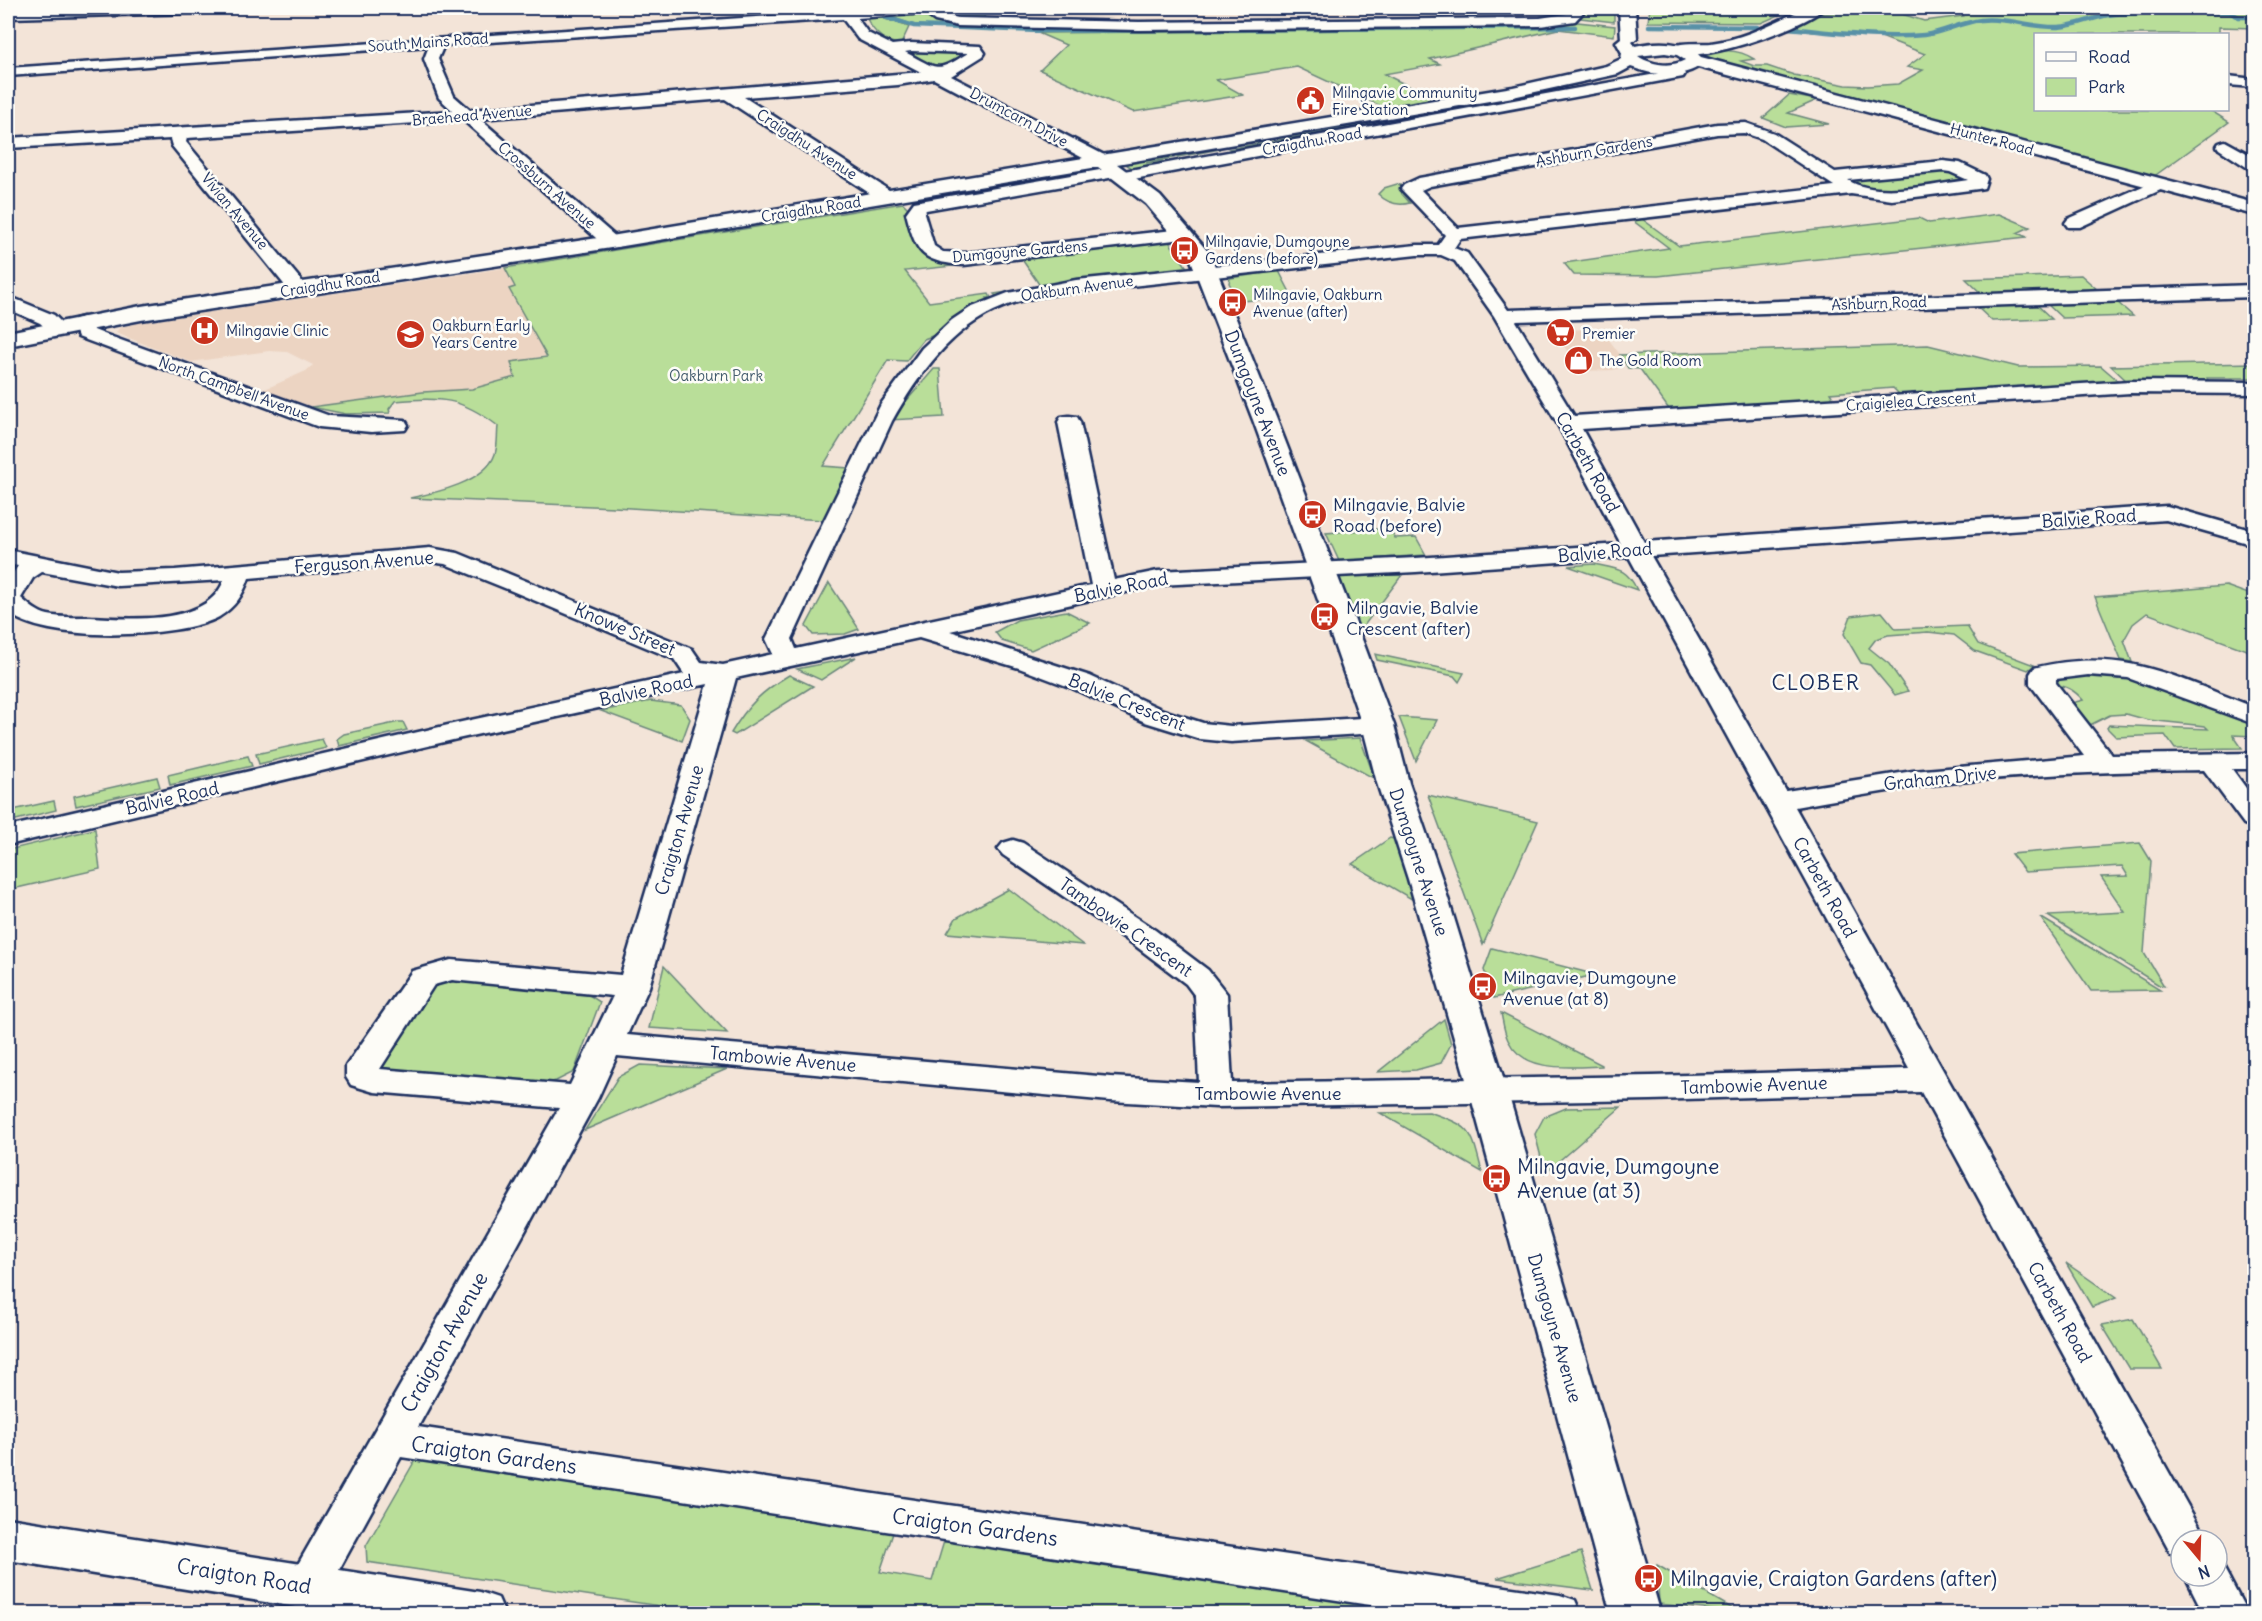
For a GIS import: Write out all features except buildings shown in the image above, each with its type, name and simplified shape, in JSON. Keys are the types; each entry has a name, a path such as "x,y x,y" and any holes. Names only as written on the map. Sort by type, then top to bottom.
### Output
{"street":[{"path":"8,14 46,10 228,8"},
{"path":"927,8 938,18 958,22 1056,26 1139,26 1552,21 1570,18 1580,8"},
{"name":"South Mains Road","path":"8,72 438,41 730,15 848,16 927,8"},
{"path":"1134,8 1139,26"},
{"path":"1274,8 1281,25"},
{"path":"1419,8 1428,23"},
{"path":"1627,8 1630,50 1655,68"},
{"name":"Craigdhu Road","path":"1114,170 1513,92 1612,70 1655,68 1773,30 1816,8"},
{"path":"1056,26 1057,10"},
{"name":"Drumcarn Drive","path":"848,16 863,36 1114,170"},
{"name":"Crossburn Avenue","path":"438,41 431,59 447,98 611,242"},
{"name":"Drumcarn Drive","path":"888,50 962,47 975,49 978,53 949,72 935,74"},
{"name":"Craigdhu Road","path":"1612,70 1630,50 1655,48 1687,59"},
{"name":"Craigdhu Road","path":"8,339 83,323 611,242 886,196 1114,170 1687,59"},
{"name":"Hunter Road","path":"1687,59 2254,209"},
{"name":"Braehead Avenue","path":"8,143 465,115 906,79 935,74"},
{"path":"2229,81 2254,83"},
{"name":"Craigdhu Avenue","path":"727,93 886,196"},
{"name":"Ashburn Gardens","path":"1832,177 1943,166 1954,167 1979,180 1978,184 1892,195 1851,189 1449,242 1410,189 1425,182 1698,131 1746,128 1768,136 1832,177 1851,189"},
{"name":"Vivian Avenue","path":"179,132 178,143 298,289"},
{"path":"2225,146 2254,164"},
{"name":"Dumgoyne Avenue","path":"1114,170 1153,200 1200,254 1209,272 1378,725 1488,1090 1636,1614"},
{"name":"Dumgoyne Gardens","path":"1114,170 920,206 916,208 915,213 925,250 933,255 964,258 1184,234"},
{"path":"2074,223 2159,184"},
{"name":"Oakburn Avenue","path":"787,658 779,639 880,421 895,395 945,336 976,312 998,302 1025,294 1076,286 1417,250 1449,242"},
{"name":"Carbeth Road","path":"1449,242 1503,316 1568,423 2179,1528"},
{"name":"Ashburn Road","path":"1503,316 2254,291"},
{"path":"8,302 47,319 57,328"},
{"name":"North Campbell Avenue","path":"83,323 86,333 327,422 371,426 397,425"},
{"name":"Craigielea Crescent","path":"1568,423 2130,387 2254,388"},
{"path":"1069,422 1104,590"},
{"name":"Balvie Road","path":"8,836 445,734 1158,578 1321,571 2167,513 2254,538"},
{"name":"Ferguson Avenue","path":"8,557 118,579 239,572 430,555 450,558 521,586"},
{"path":"38,564 23,574 9,598 18,611 48,623 144,627 179,621 209,612 231,595 239,572"},
{"name":"Knowe Street","path":"521,586 683,654 692,668 724,673"},
{"name":"Balvie Crescent","path":"918,629 1081,682 1154,716 1200,731 1231,734 1378,725"},
{"path":"2104,764 2043,684 2043,674 2060,669 2118,668 2134,671 2254,716"},
{"name":"Craigton Avenue","path":"308,1586 581,1098 633,987 724,673"},
{"path":"2212,761 2254,818"},
{"name":"Graham Drive","path":"1778,801 1912,780 2104,764 2254,761"},
{"name":"Tambowie Crescent","path":"1013,849 1197,977 1210,994 1216,1095"},
{"path":"581,1098 374,1080 363,1077 363,1066 423,978 452,970 633,987"},
{"name":"Tambowie Avenue","path":"606,1044 763,1056 1110,1089 1216,1095 1652,1088 1931,1080"},
{"name":"Craigton Gardens","path":"389,1439 1560,1614"},
{"name":"Craigton Road","path":"8,1539 480,1614"},
{"path":"2212,1588 2226,1614"}],"shaded area":[{"name":"Oakburn Early Years Centre","path":"505,268 515,288 510,289 547,356 511,362 515,377 472,389 423,392 311,407 263,390 306,371 313,365 287,352 269,351 191,362 116,333 119,328 138,323"},
{"path":"1601,329 1627,364 1613,370 1581,371 1555,333 1559,330"}],"green space":[{"path":"939,8 983,8 985,20 954,18"},
{"path":"1585,8 1614,8 1614,22 1581,18"},
{"path":"1650,8 1795,8 1761,23 1648,22"},
{"path":"1883,8 1924,21 1963,16 1946,8 2254,8 2254,28 2219,27 2219,33 2034,33 2034,111 2212,111 2229,122 2153,177 1718,61 1702,54 1722,51 1741,53 1754,59 1741,61 1754,66 1767,66 1794,75 1846,85 1898,84 1923,70 1907,67 1925,54 1876,35 1813,32 1787,28 1819,14"},
{"path":"913,14 958,24 1568,21 1615,26 1614,36 1558,29 1430,59 1440,64 1384,74 1433,98 1385,108 1297,67 1216,80 1243,95 1133,112 1040,70 1066,45 1038,33 1505,29 1028,30 917,26 885,15"},
{"path":"876,16 909,27 901,44 890,42 873,29 867,19"},
{"path":"914,49 971,53 952,65 938,67 904,53"},
{"path":"1523,95 1530,98 1235,153 1229,149"},
{"path":"1789,95 1817,100 1788,113 1829,124 1786,127 1763,118"},
{"path":"1220,149 1146,163 1162,161 1168,165 1135,170 1127,165 1144,158"},
{"path":"1949,168 1974,181 1896,192 1867,188 1854,182 1857,177"},
{"path":"1397,184 1403,186 1402,194 1410,203 1393,203 1378,194 1384,188"},
{"name":"Oakburn Park","path":"903,203 908,208 906,210 916,242 926,255 949,262 981,263 905,271 929,302 989,294 991,298 987,298 989,301 958,317 935,335 924,339 906,361 888,360 823,466 849,468 823,520 614,507 410,498 458,485 481,472 490,464 495,454 498,426 472,409 450,401 425,399 395,401 389,409 390,413 346,414 311,407 423,392 472,389 515,377 511,362 547,357 509,289 515,287 505,268"},
{"path":"1999,214 2030,227 2017,233 2027,237 1658,276 1574,275 1564,263 1669,248 1632,220 1642,219 1679,246 1919,218 1929,223"},
{"path":"1168,240 1188,269 998,298 994,294 1041,287 1021,258"},
{"path":"1279,271 1293,298 1239,301 1229,283 1230,278"},
{"path":"2081,275 2098,290 1982,294 1966,279"},
{"path":"2117,302 2133,316 2062,318 2047,304"},
{"path":"2037,305 2052,319 1992,321 1977,307"},
{"path":"1928,345 2018,367 2101,366 2122,384 1903,398 1893,388 1830,393 1836,402 1671,412 1640,369 1628,368 1620,355"},
{"path":"2254,363 2254,378 2207,378 2209,382 2130,384 2111,366"},
{"path":"934,369 940,369 944,417 890,420"},
{"path":"1390,528 1395,538 1416,537 1426,555 1339,561 1326,533"},
{"path":"1594,564 1625,573 1637,590 1568,566"},
{"path":"1402,575 1357,635 1336,576"},
{"path":"829,583 859,629 845,634 813,635 806,626"},
{"path":"2226,586 2254,596 2254,653 2147,613 2133,624 2124,640 2132,662 2121,660 2095,597"},
{"path":"1066,611 1090,623 1031,650 1002,641 995,632 1017,620"},
{"path":"1882,612 1896,629 1967,626 1978,644 2034,665 2028,670 1975,651 1954,635 1928,632 1888,635 1876,639 1869,648 1889,664 1908,691 1895,695 1870,665 1861,663 1844,634 1851,616"},
{"path":"1375,654 1464,673 1459,682 1454,676 1377,660"},
{"path":"856,657 821,680 797,669"},
{"path":"2125,673 2254,721 2254,736 2233,735 2242,748 2175,749 2165,735 2116,737 2107,728 2109,725 2208,729 2205,726 2148,720 2126,714 2110,715 2086,727 2068,704 2083,700 2070,689 2053,685 2053,680 2067,674"},
{"path":"789,675 813,686 735,735 731,733 756,700"},
{"path":"651,701 681,705 690,719 682,741 601,711"},
{"path":"1399,717 1437,720 1416,761"},
{"path":"403,722 407,730 339,746 337,739 344,734"},
{"path":"1360,738 1375,779 1306,741"},
{"path":"322,739 326,748 259,764 256,754"},
{"path":"248,756 252,766 170,785 168,775"},
{"path":"157,777 160,787 76,806 74,796"},
{"path":"1428,795 1538,821 1483,945"},
{"path":"54,801 56,810 8,822 8,811"},
{"path":"95,829 100,869 8,890 8,850"},
{"path":"1390,838 1398,840 1415,901 1352,864"},
{"path":"2140,843 2151,861 2144,953 2164,986 2048,916 2125,912 2101,877 2128,876 2122,866 2025,872 2011,854"},
{"path":"1009,889 1083,945 947,933 956,918"},
{"path":"2040,917 2160,990 2091,991"},
{"path":"1492,948 1585,972 1590,976 1494,998 1484,970"},
{"path":"664,966 727,1033 649,1028"},
{"path":"447,978 586,993 600,1002 574,1072 556,1081 534,1086 393,1077 383,1068 380,1057 434,983"},
{"path":"1501,1013 1602,1066 1550,1066 1525,1059 1515,1051 1508,1040"},
{"path":"1444,1019 1451,1044 1441,1063 1416,1070 1378,1072"},
{"path":"640,1065 727,1069 585,1130 618,1077"},
{"path":"1621,1107 1545,1173 1535,1134 1544,1117 1566,1108"},
{"path":"1429,1112 1454,1122 1468,1131 1482,1172 1380,1113"},
{"path":"2066,1263 2116,1298 2092,1307"},
{"path":"2133,1319 2162,1369 2129,1369 2102,1325"},
{"path":"417,1457 894,1530 880,1572 932,1581 945,1538 1454,1613 713,1614 367,1562 366,1546"},
{"path":"1581,1552 1593,1590 1497,1578"},
{"path":"1657,1565 1740,1613 1659,1604"}],"waterway":[{"path":"832,8 871,10"},
{"path":"1787,28 1855,35 1907,36 1931,34 1966,23 1991,19 2058,27 2108,15 2129,13 2229,12 2239,17 2254,17"},
{"path":"881,16 914,26 1038,31 1575,27"},
{"path":"1649,26 1757,27"}],"place":[{"name":"Milngavie Community Fire Station","path":"1311,101"},
{"name":"Milngavie, Dumgoyne Gardens (before)","path":"1184,250"},
{"name":"Milngavie, Oakburn Avenue (after)","path":"1232,303"},
{"name":"Milngavie Clinic","path":"205,330"},
{"name":"Premier","path":"1561,333"},
{"name":"Oakburn Early Years Centre","path":"411,334"},
{"name":"The Gold Room","path":"1578,360"},
{"name":"Milngavie, Balvie Road (before)","path":"1312,514"},
{"name":"Milngavie, Balvie Crescent (after)","path":"1325,617"},
{"name":"Milngavie, Dumgoyne Avenue (at 8)","path":"1482,987"},
{"name":"Milngavie, Dumgoyne Avenue (at 3)","path":"1496,1178"},
{"name":"Milngavie, Craigton Gardens (after)","path":"1649,1578"}],"district":[{"name":"CLOBER","path":"1816,682"}]}
